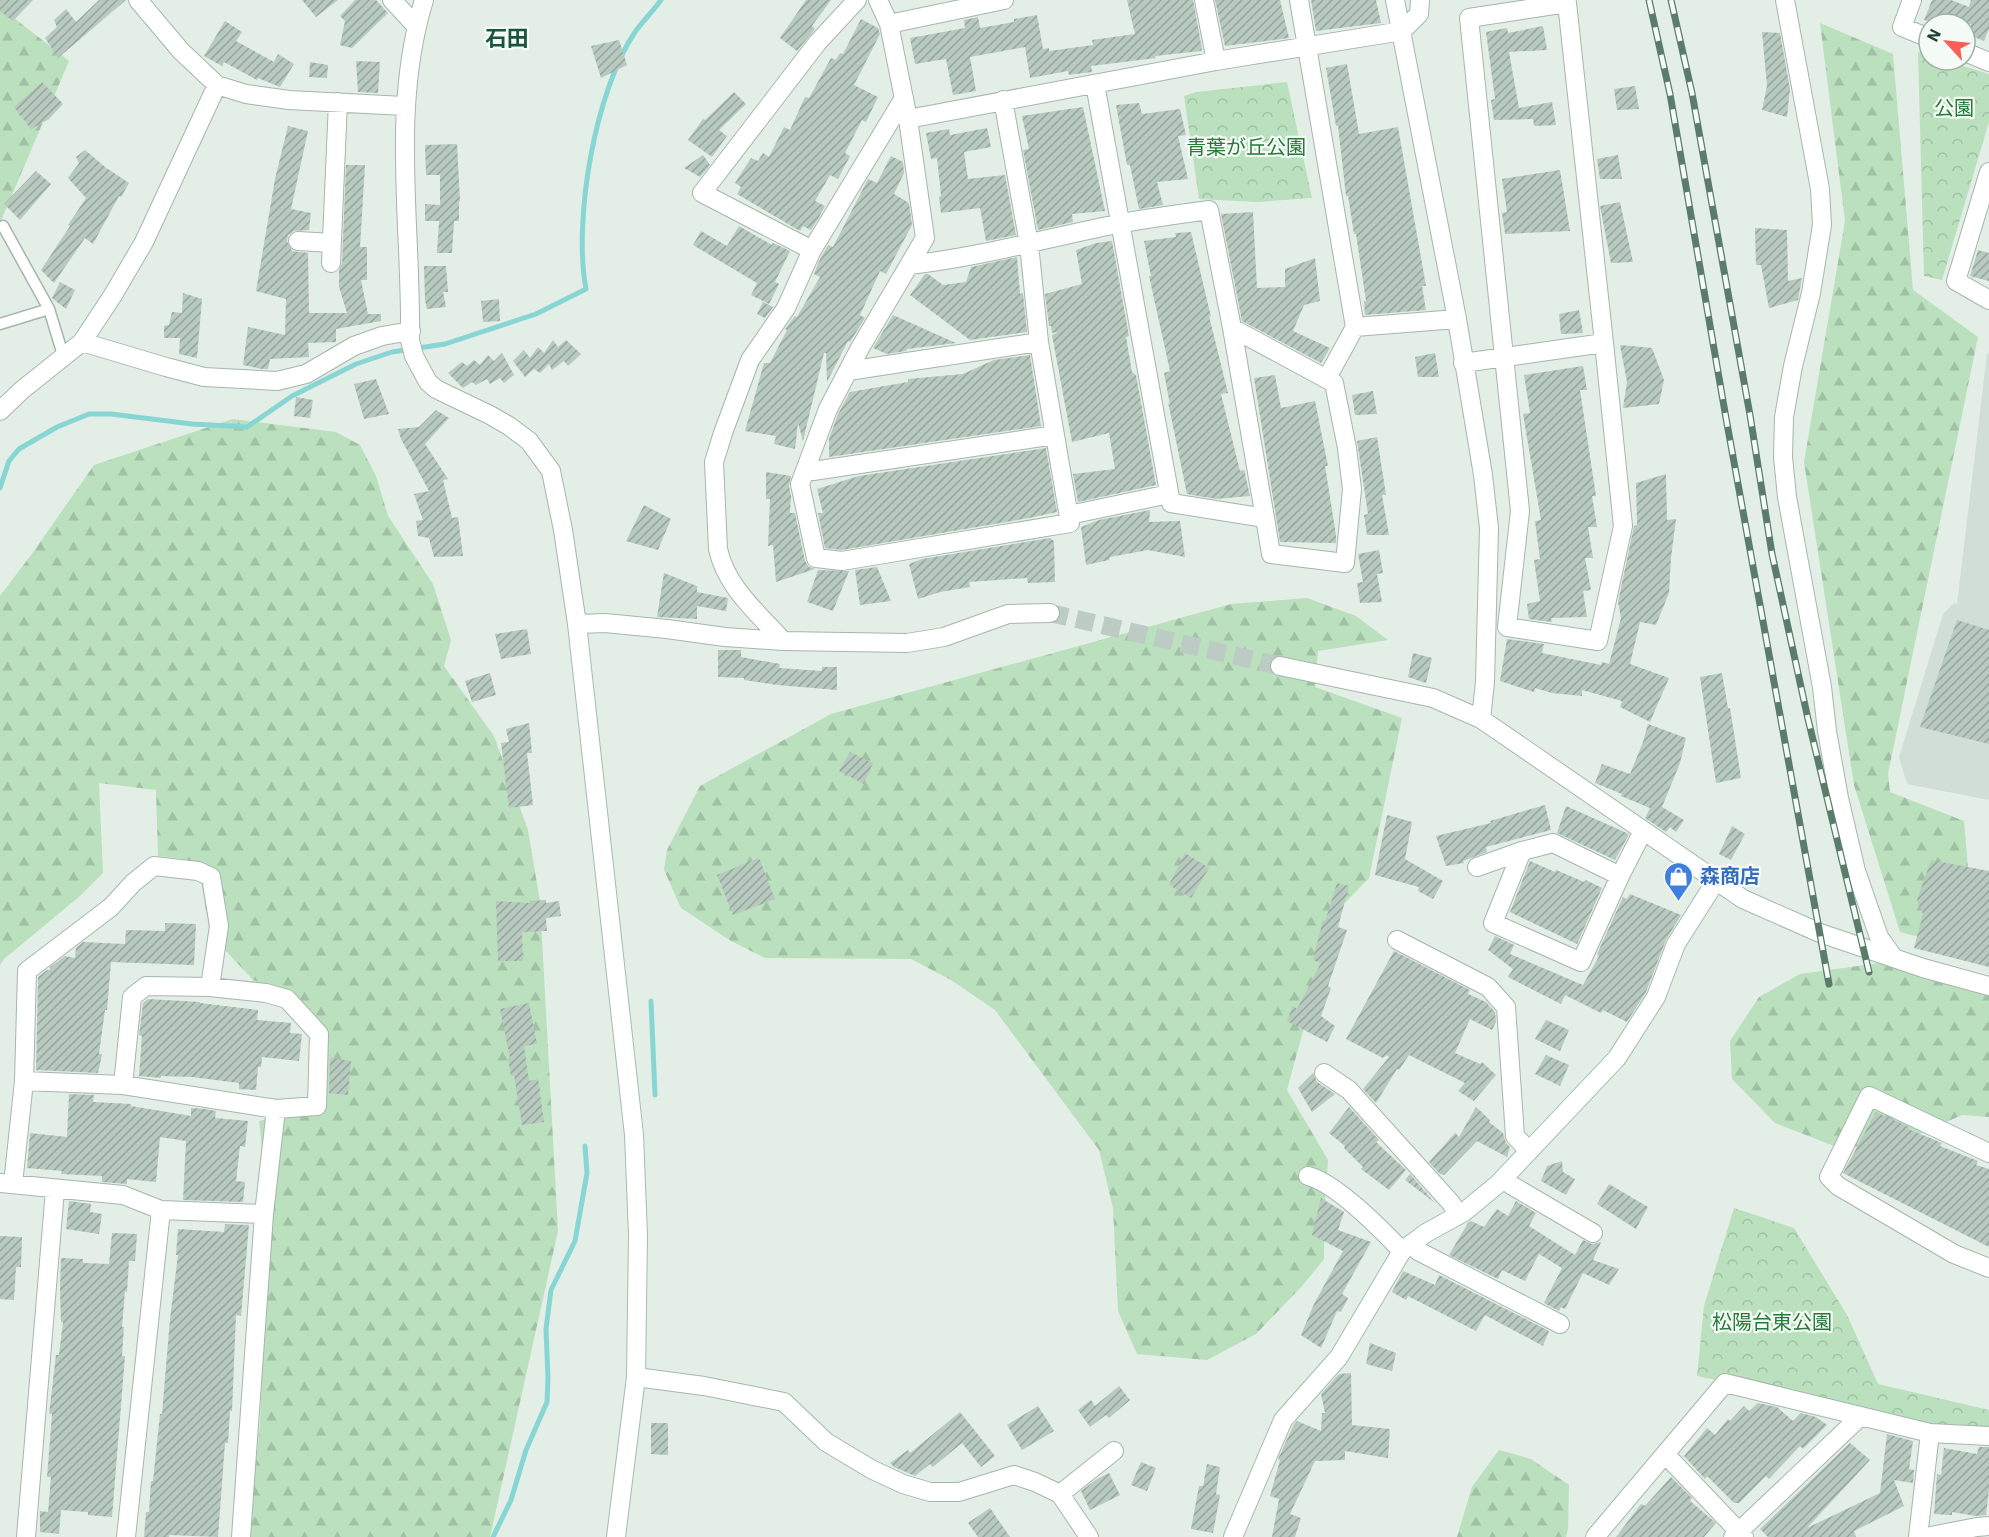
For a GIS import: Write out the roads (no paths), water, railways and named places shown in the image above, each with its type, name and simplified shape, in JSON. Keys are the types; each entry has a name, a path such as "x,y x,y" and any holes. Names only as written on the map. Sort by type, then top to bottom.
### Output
{"street":[{"path":"138,0 181,51 216,85 246,94 289,100 404,106"},
{"path":"392,0 417,27"},
{"path":"424,0 417,27 404,106 412,343 428,382 436,389 509,426 529,441 551,471 563,530 577,624 634,1135 638,1235 636,1377 616,1537"},
{"path":"812,250 702,193 818,42 857,0"},
{"path":"878,0 889,24 904,98 926,238 828,409 800,484 816,558 842,561 1070,523 1039,342 1029,244 1004,100"},
{"path":"889,24 1004,0"},
{"path":"1204,0 1216,61"},
{"path":"1299,0 1355,327 1327,378"},
{"path":"1395,0 1457,319 1483,475 1489,528 1485,682 1481,719"},
{"path":"908,119 1216,61 1402,31 1419,14 1420,0"},
{"path":"1785,0 1820,189 1822,225 1811,293 1793,366 1785,417 1783,457 1786,487 1846,829 1859,880 1879,937 1894,958"},
{"path":"1912,0 1902,27 1917,33"},
{"path":"1567,3 1623,526 1598,641 1507,627 1520,511 1469,9 1567,3"},
{"path":"1095,84 1171,503 1265,518"},
{"path":"0,411 63,355 82,342 144,242 216,85"},
{"path":"783,641 743,596 728,577 721,563 717,538 714,462 750,360 786,308 812,250 904,98"},
{"path":"332,263 338,102"},
{"path":"1989,172 1956,281 1989,300"},
{"path":"909,265 940,262 1121,224 1209,210 1272,554 1346,563 1352,489 1347,448 1334,383 1232,328"},
{"path":"298,241 332,243"},
{"path":"1355,327 1457,319"},
{"path":"82,342 166,368 204,377 277,381 306,374 354,346 382,336 412,343"},
{"path":"848,371 1039,342"},
{"path":"1463,363 1604,343"},
{"path":"806,468 813,471 1055,435"},
{"path":"1069,515 1169,494"},
{"path":"577,624 605,623 667,628 725,638 907,643 944,637 1008,614 1050,613"},
{"path":"1280,666 1433,698 1481,719 1743,899 1785,919 1894,958 1989,986"},
{"path":"1522,851 1493,923 1581,962 1643,831"},
{"path":"1477,867 1553,843 1620,876"},
{"path":"210,987 219,926 211,877 198,871 154,866 133,883 111,907 27,971 24,1081 7,1184 123,1195 161,1210 264,1214"},
{"path":"1233,1537 1283,1420 1339,1357 1408,1247 1458,1215 1504,1178 1617,1058 1656,997 1676,944 1716,881"},
{"path":"1396,939 1488,987 1506,1007 1515,1136 1529,1151"},
{"path":"24,1081 123,1085 276,1108 317,1106 319,1034 287,999 266,993 210,987 146,986 132,997 123,1085"},
{"path":"1324,1072 1349,1090 1451,1203 1458,1215"},
{"path":"1989,1153 1869,1096 1829,1177 1838,1186 1954,1254 1989,1268"},
{"path":"242,1537 264,1214 276,1108"},
{"path":"1308,1176 1334,1188 1408,1247 1560,1324"},
{"path":"1504,1178 1511,1185 1593,1233"},
{"path":"26,1537 55,1190"},
{"path":"126,1537 161,1210"},
{"path":"636,1377 704,1386 784,1402 826,1442 871,1469 903,1484 930,1492 959,1492 1014,1475 1035,1482 1060,1494 1089,1537"},
{"path":"1595,1537 1725,1383 1930,1433 1989,1437"},
{"path":"1666,1455 1738,1535 1861,1416"},
{"path":"1918,1537 1930,1433"},
{"path":"1060,1494 1114,1451"},
{"path":"1926,1537 1989,1526"}],"lane":[{"path":"3,226 49,309 63,355"},
{"path":"0,324 49,309"}],"waterway":[{"path":"0,488 9,461 19,449 57,427 89,414 111,414 192,424 247,427 292,396 356,364 392,352 445,344 536,314 586,289 583,261 585,193 598,121 621,57 635,32 661,0"},
{"path":"651,1001 655,1095"},
{"path":"493,1537 511,1500 526,1450 547,1402 546,1329 551,1290 575,1241 587,1173 585,1146"}],"tunnel":[{"path":"1050,613 1280,666"}],"railway":[{"path":"1649,0 1670,94 1726,418 1829,984"},
{"path":"1671,0 1692,93 1750,415 1772,554 1808,719 1869,972"}],"place":[{"name":"森商店","path":"1679,902"}],"district":[{"name":"石田","path":"507,38"}],"park label":[{"name":"公園","path":"1954,108"},
{"name":"青葉が丘公園","path":"1246,147"},
{"name":"松陽台東公園","path":"1772,1322"}]}
